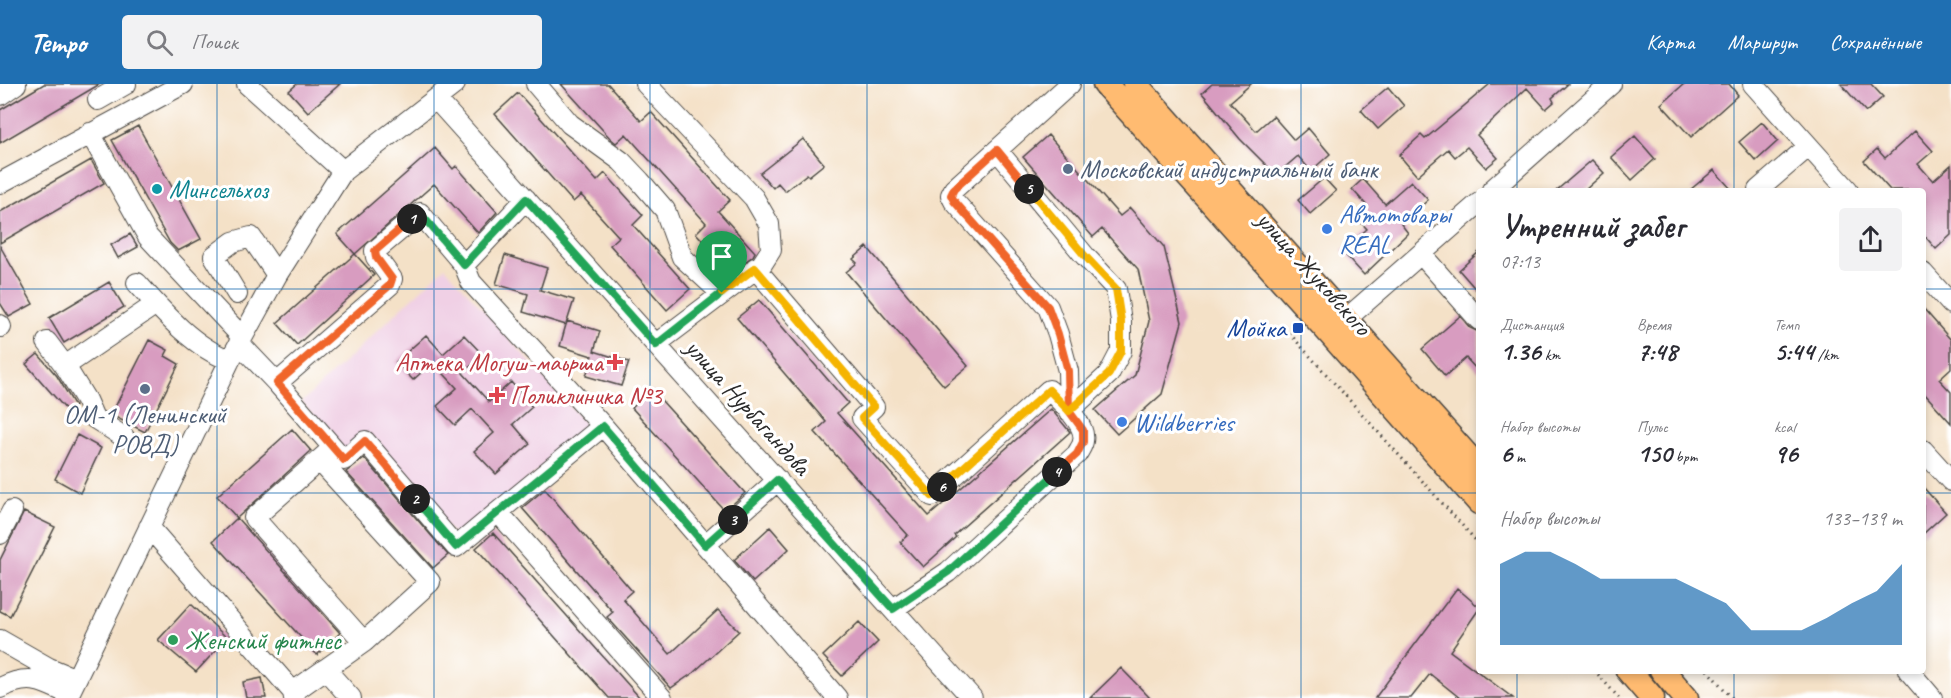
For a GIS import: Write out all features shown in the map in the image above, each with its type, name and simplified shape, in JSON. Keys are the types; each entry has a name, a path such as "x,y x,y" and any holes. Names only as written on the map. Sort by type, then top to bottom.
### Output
{"main road":[{"name":"улица Жуковского","path":"1105,84 1328,330 1476,499"},
{"path":"1135,84 1476,466"},
{"path":"1631,674 1652,698"},
{"path":"1665,674 1686,698"}],"street":[{"path":"0,95 16,84"},
{"path":"98,100 126,84"},
{"path":"0,183 183,84"},
{"path":"71,690 230,360 277,275 343,171 455,84"},
{"path":"536,84 570,124 621,160 640,181 665,210 682,257 722,293"},
{"path":"646,84 754,198 769,224 771,250 762,264 656,345"},
{"path":"1069,411 1068,371 1048,307 952,198 954,189 1070,84"},
{"path":"1494,188 1611,84"},
{"path":"1753,84 1846,188"},
{"path":"255,87 343,171"},
{"name":"улица Нурбагандова","path":"436,99 972,698"},
{"path":"90,134 148,237 277,383 326,454 430,582 363,642 294,695 149,527"},
{"path":"1760,188 1808,147"},
{"path":"997,150 1085,256 1116,289 1121,321 1121,351 1109,374 1069,411"},
{"path":"464,265 526,199"},
{"path":"1345,320 1476,205"},
{"path":"277,383 390,285 392,279 376,257 375,251 420,213 464,265 471,282 603,426 837,698"},
{"path":"237,294 214,256 233,242 251,237 277,275"},
{"path":"1421,254 1476,317"},
{"path":"755,268 874,407 862,418 932,496 1049,390 1083,430 1083,442 1077,454 948,572 893,609"},
{"path":"1926,276 1951,304"},
{"path":"136,283 173,323 219,357 230,360"},
{"path":"65,366 156,304"},
{"path":"47,342 65,366 94,418 124,437"},
{"path":"326,454 344,460 365,441 456,547 603,426"},
{"path":"1926,453 1951,481"},
{"path":"326,454 254,518 363,642"},
{"path":"705,545 777,480"},
{"path":"0,534 12,511"},
{"path":"498,512 662,698"},
{"path":"0,640 49,668 71,690"},
{"path":"325,669 351,698"},
{"path":"1911,674 1932,698"},
{"path":"0,688 17,680 36,680 71,690"}],"path":[{"path":"1598,674 1619,698"},
{"path":"1711,674 1732,698"}],"shaded area":[{"path":"445,267 587,425 584,433 457,538 366,434 346,452 302,402"}],"building":[{"path":"44,84 100,84 0,143 0,110"},
{"path":"297,84 340,84 308,112 289,91"},
{"path":"561,84 608,84 641,121 651,112 730,200 718,211 755,252 753,256 731,272 696,233 706,223 626,134 616,143"},
{"path":"1212,84 1251,84 1230,102 1256,131 1273,116 1294,140 1308,128 1330,154 1311,171 1298,156 1276,175 1240,139 1202,93"},
{"path":"1490,84 1568,84 1552,98 1554,102 1546,109 1527,88 1477,135 1498,158 1486,168 1467,147 1455,157 1448,149 1417,176 1399,155 1421,135 1425,139"},
{"path":"1684,84 1729,84 1738,95 1691,137 1661,104"},
{"path":"1841,84 1871,84 1883,97 1866,112"},
{"path":"1388,87 1404,106 1378,129 1361,110"},
{"path":"518,93 597,181 605,173 643,215 633,225 690,289 667,310 610,245 619,237 581,195 573,202 495,114"},
{"path":"1762,122 1778,141 1756,161 1739,142"},
{"name":"Минсельхоз","path":"138,126 201,239 178,251 170,243 112,140"},
{"path":"1915,131 1933,151 1918,164 1933,181 1951,165 1951,235 1936,249 1926,237 1926,188 1888,188 1864,161 1877,149 1885,158"},
{"path":"1048,135 1120,216 1130,208 1164,247 1182,322 1162,394 1117,434 1095,410 1135,375 1149,321 1138,269 1102,229 1093,237 1023,157"},
{"path":"1635,136 1655,159 1632,180 1611,157"},
{"path":"803,139 824,164 785,191 778,183 773,188 760,173"},
{"path":"435,148 453,169 456,166 497,212 478,233 434,184 355,254 337,234"},
{"path":"91,160 104,183 0,243 0,212"},
{"path":"1592,160 1604,173 1587,188 1559,188"},
{"path":"1714,170 1730,188 1692,188"},
{"path":"1324,178 1336,191 1310,214 1298,200"},
{"path":"1363,179 1385,204 1411,181 1428,200 1401,224 1408,233 1364,275 1342,251 1367,229 1356,217 1368,207 1352,189"},
{"path":"130,234 138,247 118,258 111,245"},
{"path":"0,246 33,304 9,317 0,303"},
{"path":"867,247 968,366 944,386 846,272 857,263 853,259"},
{"path":"355,254 374,275 297,345 277,323"},
{"path":"505,255 547,268 540,290 574,300 566,325 523,312 528,294 496,284"},
{"path":"1476,255 1476,290 1459,270"},
{"path":"109,282 124,307 64,343 49,318"},
{"path":"759,300 848,403 837,413 929,516 1051,409 1070,432 954,535 956,537 923,567 900,542 908,535 815,432 826,422 737,318"},
{"path":"1926,311 1951,340 1951,368 1939,379 1951,392 1951,423 1926,395"},
{"path":"1460,316 1470,328 1476,331 1476,369 1466,358 1445,376 1422,349"},
{"path":"567,321 600,331 594,351 629,362 621,386 586,376 592,356 560,346"},
{"path":"426,335 443,354 464,335 483,355 463,373 489,402 511,382 532,407 513,424 530,444 496,474 474,451 494,433 472,409 455,425 437,406 457,388 433,362 413,380 396,362"},
{"name":"ОМ-1 (Ленинский РОВД)","path":"149,340 168,350 165,356 179,364 145,432 111,415"},
{"path":"38,354 57,376 75,406 68,412 26,364"},
{"path":"652,390 745,493 725,511 632,408"},
{"path":"292,429 311,451 237,518 217,496"},
{"path":"77,435 101,448 80,493 55,479"},
{"path":"364,458 448,555 433,568 346,472"},
{"path":"545,489 632,591 623,599 670,654 718,610 739,631 693,673 671,688 607,617 613,612 522,508"},
{"path":"1926,490 1946,513 1926,531"},
{"path":"24,512 55,527 10,616 0,611 0,560"},
{"path":"237,518 340,633 317,655 213,541"},
{"path":"770,527 789,549 753,582 734,560"},
{"path":"493,533 640,698 609,698 476,548"},
{"path":"1457,588 1476,604 1476,613 1450,651 1476,670 1476,674 1481,674 1513,698 1460,698 1430,674 1411,698 1375,698"},
{"path":"191,604 227,638 196,672 158,640"},
{"path":"859,622 878,642 842,676 823,656"},
{"path":"1121,668 1150,698 1090,698"},
{"path":"262,678 266,698 246,698 243,682"}],"place":[{"name":"Московский индустриальный банк","path":"1068,169"},
{"name":"Минсельхоз","path":"157,189"},
{"name":"Автотовары REAL","path":"1327,229"},
{"name":"Мойка","path":"1298,328"},
{"name":"Аптека Могуш-маьрша","path":"615,362"},
{"name":"ОМ-1 (Ленинский РОВД)","path":"145,389"},
{"name":"Поликлиника №3","path":"497,395"},
{"name":"Wildberries","path":"1122,422"},
{"name":"Женский фитнес","path":"173,640"}],"route":[{"path":"722,293 656,345 526,199 464,265 420,213 375,251 376,257 391,276 390,285 277,383 344,460 365,441 456,547 603,426 705,545 777,480 893,609 948,572 1077,454 1083,442 1083,430 1069,411 1068,371 1048,307 951,195 954,189 997,150 1085,256 1116,289 1121,321 1121,351 1109,374 1069,411 1049,390 932,496 862,418 874,407 755,268 722,293"}]}
